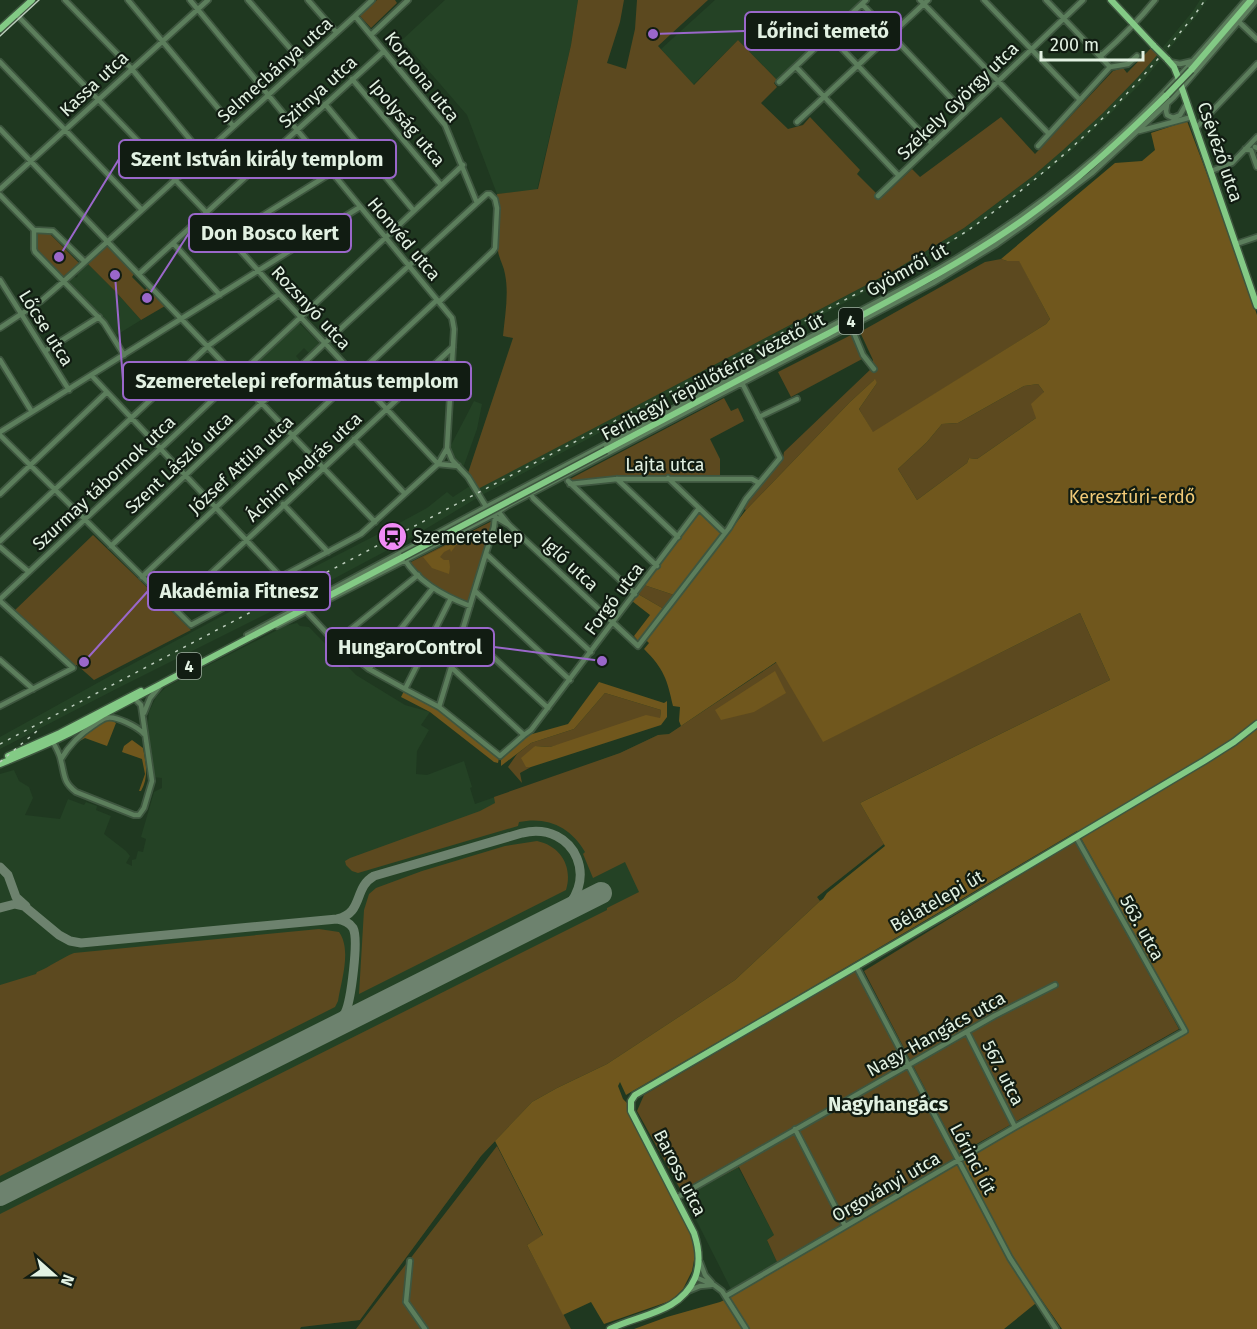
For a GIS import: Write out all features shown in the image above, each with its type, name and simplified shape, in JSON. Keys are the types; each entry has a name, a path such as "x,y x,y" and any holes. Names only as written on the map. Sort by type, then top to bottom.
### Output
{"main road":[{"path":"0,29 32,0"},
{"name":"Csévéző utca","path":"1111,0 1168,61 1178,77 1257,306"},
{"name":"Ferihegyi repülőtérre vezető út","path":"0,762 133,697 404,558 913,288 984,246 1085,172 1169,96 1192,72 1251,0"},
{"name":"Ferihegyi repülőtérre vezető út","path":"0,762 83,728 133,697 160,685 248,637"},
{"name":"Bélatelepi út","path":"631,1101 635,1095 1234,742 1257,724"},
{"name":"Baross utca","path":"631,1101 631,1111 694,1233 699,1249 695,1277"},
{"path":"610,1329 667,1308 687,1292 695,1277"}],"street":[{"path":"64,0 131,68 202,154"},
{"path":"128,0 233,126"},
{"name":"Honvéd utca","path":"190,0 452,318 454,324 447,448"},
{"name":"Kassa utca","path":"0,189 208,0"},
{"path":"248,0 303,63"},
{"path":"308,0 336,32"},
{"path":"362,0 366,5"},
{"name":"Selmecbánya utca","path":"0,328 41,301 63,282 372,0"},
{"path":"372,35 408,0"},
{"path":"984,0 1080,100"},
{"path":"1046,0 1110,67"},
{"name":"Székely György utca","path":"878,196 1083,0"},
{"path":"1098,54 1102,55 1134,25 1155,0"},
{"name":"Gyömrői út","path":"248,637 307,612 404,558 495,515 941,278 1021,227 1092,173 1137,131 1169,96 1178,77 1246,0"},
{"name":"Gyömrői út","path":"485,504 501,499 915,282 979,245 1091,162 1169,96 1182,88 1192,72 1257,0"},
{"path":"797,122 892,34 924,1 1049,134"},
{"path":"780,82 864,2 965,113"},
{"name":"Rozsnyó utca","path":"16,14 206,213 438,464"},
{"name":"Korpona utca","path":"355,16 442,120 463,165 477,203"},
{"path":"1239,22 1257,39"},
{"path":"829,35 932,144"},
{"name":"Szitnya utca","path":"139,274 384,51"},
{"path":"1038,146 1110,67 1128,64 1137,56"},
{"path":"1168,61 1179,64 1193,62"},
{"path":"0,62 142,210"},
{"path":"1192,72 1191,76 1188,76 1186,72 1193,62"},
{"path":"1196,128 1257,64"},
{"path":"796,67 899,176"},
{"name":"Ipolyság utca","path":"352,79 441,185"},
{"path":"1169,96 1166,113 1168,116 1173,118 1180,115 1187,104"},
{"path":"325,104 414,211"},
{"name":"Gyömrői út","path":"1137,131 1192,117"},
{"path":"0,129 375,522"},
{"path":"1211,171 1232,163 1252,148 1255,138"},
{"path":"1255,138 1252,148 1257,167"},
{"name":"Szurmay tábornok utca","path":"0,600 463,165"},
{"path":"228,237 331,173"},
{"name":"József Attila utca","path":"142,577 355,375 489,255 495,248 497,208 495,198 487,194 477,203"},
{"path":"0,195 34,230 53,231 85,262"},
{"name":"Szent László utca","path":"111,546 477,203"},
{"path":"360,207 0,434 191,625 361,534 438,464 447,448"},
{"path":"34,230 35,252 99,317 124,355"},
{"path":"1236,244 1257,237"},
{"path":"173,243 220,295"},
{"name":"Lőcse utca","path":"0,280 69,390"},
{"path":"0,542 208,346 279,294"},
{"path":"45,351 99,317"},
{"path":"851,326 863,355 874,369"},
{"name":"Áchim András utca","path":"174,608 453,346"},
{"path":"0,360 32,412"},
{"path":"92,376 281,577"},
{"path":"668,478 725,533 741,506 780,458 742,383"},
{"path":"0,493 107,392"},
{"path":"759,417 797,399"},
{"path":"354,439 405,494"},
{"path":"307,612 335,642 369,669 439,707 494,527 495,515 452,460 447,448"},
{"path":"438,464 458,466"},
{"path":"565,477 657,566"},
{"name":"Lajta utca","path":"570,484 617,479 668,478 752,479 759,483"},
{"path":"617,479 678,537"},
{"path":"531,494 635,594"},
{"path":"283,504 328,552"},
{"path":"248,637 485,504"},
{"name":"Forgó utca","path":"439,707 500,756 531,730 699,508"},
{"name":"Igló utca","path":"495,515 509,525 638,646 725,533"},
{"path":"494,527 502,519"},
{"path":"0,547 28,572"},
{"path":"486,554 591,652"},
{"path":"404,558 417,575 433,588 470,606"},
{"path":"335,642 417,575"},
{"path":"369,669 433,588"},
{"path":"474,591 570,680"},
{"path":"405,690 451,598"},
{"path":"0,600 73,668 0,706"},
{"path":"463,629 548,708"},
{"path":"0,660 33,689"},
{"path":"452,667 524,735"},
{"path":"143,715 150,698 160,685"},
{"path":"60,733 53,742 61,759 64,779 69,787 76,792 139,815 144,808 152,781 141,705 133,697"},
{"path":"61,759 67,748 77,738 105,718 113,718 139,728 144,734"},
{"name":"563. utca","path":"1076,837 1185,1031"},
{"name":"Lőrinci út","path":"856,966 1010,1258 1056,1329"},
{"name":"Nagy-Hangács utca","path":"676,1198 908,1064 1055,985"},
{"name":"Orgoványi utca","path":"726,1296 1015,1127 1185,1031"},
{"name":"567. utca","path":"967,1032 1015,1127"},
{"path":"795,1129 846,1226"},
{"name":"Baross utca","path":"699,1260 705,1275 726,1296 746,1329"},
{"path":"410,1261 406,1302 425,1329"},
{"name":"Baross utca","path":"695,1277 714,1285"},
{"path":"687,1292 700,1286 714,1285"}],"shaded area":[{"path":"377,0 395,0 397,3 371,28 360,16"},
{"path":"445,0 578,0 571,45 537,190 497,194 467,115 402,40"},
{"path":"578,0 624,0 620,22 607,63 626,69 635,29 637,0 708,0 658,46 694,85 738,40 777,80 774,83 777,87 761,103 788,129 803,125 810,117 860,170 857,174 881,198 912,169 920,177 1001,117 1035,154 1113,71 1123,68 1127,73 1151,48 1158,54 1103,113 1063,150 1033,176 964,228 895,270 476,490 467,476 513,338 503,336 507,289 497,244 497,194 538,189 571,45"},
{"path":"715,0 861,0 777,80 738,40 693,85 661,49"},
{"path":"1200,0 1207,0 1144,80 1107,117 1067,155 966,233 897,275 482,495 414,536 292,601 0,749 0,737 287,581 427,508 447,492 453,497 473,484 477,489 895,270 964,228 1033,176 1103,113 1139,76"},
{"path":"37,233 50,234 79,263 63,277 36,248"},
{"path":"106,247 134,274 132,277 145,290 147,288 165,306 141,320 88,264"},
{"path":"1001,259 1019,260 1050,319 1046,324 873,433 859,409 877,383 874,380 746,510 742,508 783,458 784,452 873,367 873,360 860,332 985,262"},
{"path":"88,264 141,320 115,336 101,315 67,282 74,276 76,278 77,274"},
{"path":"299,323 320,344 310,354 304,348 296,356 301,362 264,397 244,376"},
{"path":"853,334 864,358 791,397 778,372"},
{"path":"1038,384 1044,392 1036,418 977,459 969,458 967,463 917,500 898,469 927,442 942,424 958,423 1024,386"},
{"path":"724,398 731,411 738,408 744,421 710,439 720,459 720,477 624,477 568,480"},
{"path":"474,401 482,404 477,429 463,468 451,455 449,449"},
{"path":"494,521 469,604 437,587 409,563"},
{"path":"93,535 191,630 94,680 14,611"},
{"path":"644,585 674,595 664,609 638,594"},
{"path":"1080,613 1110,680 860,803 884,844 817,897 820,901 735,980 607,1064 532,1102 481,1156 360,1320 301,1327 300,1329 0,1329 0,1214 639,892 625,862 593,878 583,854 585,852 573,836 557,825 539,821 519,822 518,826 358,873 352,871 345,861 480,811 495,803 494,797 620,753 658,735 669,734 777,662 823,741"},
{"path":"297,623 300,626 309,627 356,675 405,705 430,712 421,725 429,730 417,751 416,774 427,775 464,761 475,804 620,753 658,735 669,734 777,662 884,844 817,897 820,901 532,1102 481,1156 360,1320 301,1327 300,1329 0,1329 0,774 14,770 19,781 29,787 33,798 25,815 60,819 68,799 84,805 86,802 97,806 96,810 111,816 104,834 126,851 130,856 126,863 132,866 132,860 136,859 138,851 143,852 146,839 141,837 154,792 162,788 162,778 153,777 148,723 149,712 156,697 166,687 285,626"},
{"path":"605,693 661,710 660,718 550,747 535,746 526,767 531,767 520,773 522,783 508,767 517,754 531,743 574,729"},
{"path":"537,841 553,848 563,859 568,873 566,890 359,994 364,910 369,894 376,888 422,871 505,846"},
{"path":"1076,841 1179,1029 959,1154 864,971"},
{"path":"319,929 339,932 345,948 343,975 335,1007 0,1176 0,985 36,974 74,953"},
{"path":"856,971 954,1159 777,1262 767,1240 774,1235 739,1167 684,1196 637,1111 644,1095"},
{"path":"497,1146 543,1236 527,1245 571,1329 356,1329"},
{"path":"738,1167 774,1235 767,1240 777,1262 731,1289 684,1196"}],"green space":[{"name":"Keresztúri-erdő","path":"1187,121 1257,315 1257,1329 1062,1329 1041,1299 1004,1329 634,1329 731,1297 953,1166 1189,1032 1077,831 626,1095 620,1082 618,1086 623,1099 628,1104 628,1111 693,1237 695,1255 692,1271 683,1289 670,1301 604,1324 591,1302 563,1315 527,1245 543,1235 495,1141 532,1102 607,1064 735,980 827,893 885,846 860,803 1110,680 1080,613 823,742 776,662 681,726 680,707 673,706 664,675 644,649 649,643 646,640 746,510 875,379 877,383 859,409 873,432 1046,324 1050,319 1019,261 1001,259 1115,163 1142,161 1155,150 1151,133","holes":["1038,384 1044,392 1031,404 1036,418 977,459 969,458 967,463 917,500 898,469 927,442 942,424 958,423 1024,386"]},
{"path":"699,511 722,533 674,595 644,585"},
{"path":"455,541 457,544 451,552 450,549 440,557 449,560 449,574 432,568 423,557"},
{"path":"638,594 664,609 639,642 634,636 650,615 632,601"},
{"path":"775,671 786,693 754,712 721,720 715,710"},
{"path":"599,682 664,703 667,701 667,717 661,725 526,767 521,758 535,746 550,747 646,715 660,718 661,710 605,693 574,729 531,743 501,766 503,757 525,736 568,724"},
{"path":"404,691 439,708 499,758 498,763 430,712 401,697"},
{"path":"110,719 116,723 107,746 85,738 77,741 102,721"},
{"path":"132,740 143,748 145,759 146,775 141,791 139,791 145,774 142,759 122,752 124,746"}],"taxiway":[{"path":"0,908 15,904 24,906 59,935 70,941 81,943 337,919 351,911 363,887 374,876 522,833 541,832 557,836 569,845 577,858 580,873 578,888 570,903 556,916"},
{"path":"0,867 8,875 16,897 26,906"},
{"path":"324,1032 336,1024 345,1013 354,970 355,934 350,924 337,919"}],"runway":[{"path":"0,1195 601,893"}],"tram line":[{"path":"0,36 39,0"}],"railway":[{"path":"0,744 896,273 958,237 995,211 1074,146 1146,73 1205,0"},
{"path":"0,762 37,731"}],"place":[{"name":"Lőrinci temető","path":"653,34"},
{"name":"Szent István király templom","path":"59,257"},
{"name":"Szemeretelepi református templom","path":"115,275"},
{"name":"Don Bosco kert","path":"147,298"},
{"name":"Szemeretelep","path":"392,537"},
{"name":"HungaroControl","path":"602,661"},
{"name":"Akadémia Fitnesz","path":"84,662"}],"district":[{"name":"Nagyhangács","path":"888,1104"}]}
